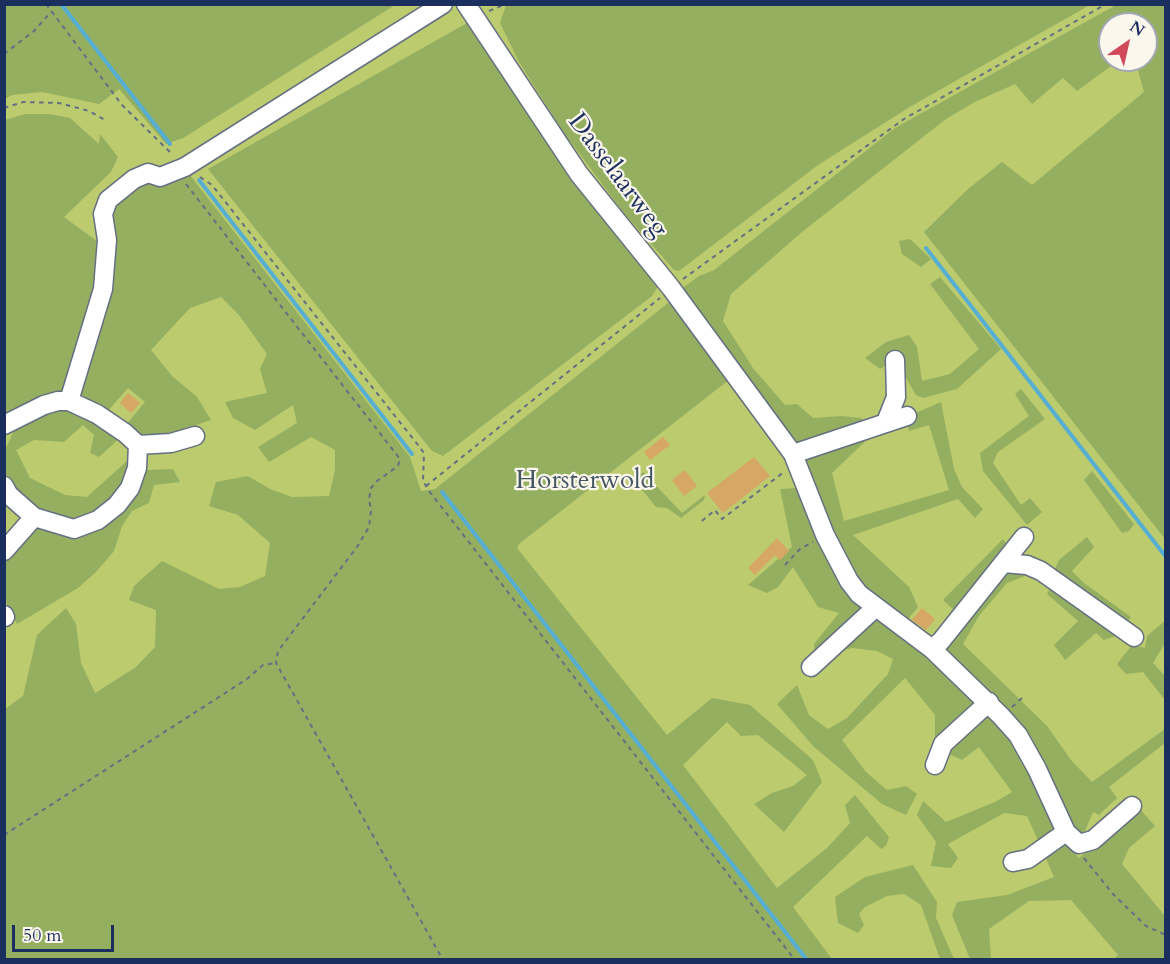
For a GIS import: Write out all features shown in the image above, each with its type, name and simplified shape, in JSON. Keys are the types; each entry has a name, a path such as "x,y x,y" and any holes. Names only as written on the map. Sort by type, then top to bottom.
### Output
{"street":[{"path":"69,401 103,289 107,240 103,214 108,200 134,178 148,173 160,177 180,170 443,4"},
{"name":"Dasselaarweg","path":"466,4 579,174 671,288 795,459 825,535 849,581 875,608 932,649 989,702 1018,735 1073,838"},
{"path":"886,422 896,397 895,360"},
{"path":"6,427 44,405 69,401 111,422 138,445 171,442 195,436"},
{"path":"795,459 886,422 907,416"},
{"path":"4,486 9,495 34,517 74,529 98,520 117,505 130,488 137,468 138,445"},
{"path":"4,551 34,517"},
{"path":"932,649 941,641 1024,537"},
{"path":"1003,564 1027,566 1041,571 1134,637"},
{"path":"812,667 875,608"},
{"path":"935,765 943,744 989,702"},
{"path":"1012,862 1028,859 1073,838 1093,840 1132,806"}],"path":[{"path":"46,4 122,105 180,170 400,459 398,466 371,488 369,527 278,651 276,663 443,960"},
{"path":"426,486 671,288 904,119 1106,4"},
{"path":"4,54 34,32 51,12"},
{"path":"4,108 23,102 58,104 90,111 107,121"},
{"path":"180,170 212,185 418,445 424,453 423,481 426,486 795,960"},
{"path":"702,521 716,510 724,518 795,459"},
{"path":"785,565 800,549 825,535"},
{"path":"4,835 247,679 263,665 276,663"},
{"path":"1073,838 1084,859 1113,894 1146,926 1166,936"}],"green space":[{"path":"5,4 395,5 183,138 166,144 119,89 99,104 42,92 12,95 5,99"},
{"path":"506,4 1090,5 913,105 818,165 679,271 674,270 623,212 564,133 519,62 500,23"},
{"name":"Horsterwold","path":"5,5 1165,5 1165,959 5,959"},
{"path":"1116,5 1165,5 1165,539 924,232 968,189 1002,162 1032,185 1144,92 1138,72 1158,72 1158,12 1103,12"},
{"path":"1098,15 1098,72 1103,72 1077,91 1063,78 1032,104 1015,84 975,102 946,119 802,232 731,294 723,321 753,368 785,405 797,404 813,418 842,416 861,418 873,434 832,473 844,521 949,490 929,425 909,431 907,422 911,415 941,402 954,469 962,487 983,509 975,518 958,499 853,535 909,587 918,607 904,624 855,582 841,558 799,449 680,290 699,276 714,270 895,128"},
{"path":"467,23 569,178 659,285 652,296 443,456 432,451 208,169"},
{"path":"25,114 49,114 70,118 99,144 100,134 118,157 111,172 64,217 101,244 102,263 66,391 5,420 5,120"},
{"path":"186,170 410,457 421,491 435,489 673,299 730,379 519,544 517,548 667,735 712,698 750,705 813,760 822,782 784,832 754,804 772,793 793,786 807,775 758,735 741,736 727,722 683,765 777,888 827,848 850,823 845,805 855,795 889,837 886,846 881,849 867,836 793,907 832,959 5,960 5,709 23,696 37,635 66,608 76,624 81,663 95,693 136,667 155,647 156,610 129,600 134,586 162,561 219,589 240,587 265,576 270,543 238,515 209,506 216,482 248,476 270,489 292,497 329,496 335,470 335,450 311,437 269,462 258,447 297,423 293,405 255,430 233,418 225,402 267,393 260,369 267,354 239,315 221,297 190,308 151,350 172,376 197,397 211,420 162,437 141,440 125,426 145,402 128,388 106,413 80,398 78,389 111,203 137,181"},
{"path":"910,239 931,259 921,267 902,254 899,241"},
{"path":"940,277 1001,349 957,389 923,398 916,395 906,378 900,355 880,369 865,358 886,342 909,335 917,347 922,381 950,374 979,349 930,284"},
{"path":"1021,389 1045,419 998,452 993,463 1021,505 1030,498 1042,512 1027,525 983,471 980,453 1029,416 1015,394"},
{"path":"60,406 122,436 99,457 90,453 94,435 83,425 64,442 34,440 16,450 30,478 65,495 87,497 127,461 128,449 149,449 147,470 173,469 180,482 154,485 149,503 132,511 122,526 114,551 96,572 78,588 17,624 5,600 5,567 7,559 40,515 6,481 5,450 17,424"},
{"path":"1092,471 1134,524 1129,531 1122,533 1084,480"},
{"path":"643,472 682,513 705,495 704,500 681,518 667,508 656,507 634,480"},
{"path":"798,488 842,582 928,653 1011,733 1059,830 1040,845 1027,816 1004,813 948,844 958,858 951,868 931,866 936,842 917,815 923,801 946,822 995,802 1012,792 979,747 962,760 951,755 935,740 935,715 905,678 842,740 866,772 887,790 906,786 917,794 906,815 882,804 813,746 777,704 797,685 809,715 828,729 847,718 888,674 893,659 877,651 853,648 815,655 814,644 839,613 818,607 793,567 778,587 767,593 748,585 792,547 780,489"},
{"path":"1087,537 1094,547 1072,571 1084,583 1131,617 1119,635 1104,640 1096,633 1065,660 1054,645 1078,621 1047,594 1053,583 1035,572 1007,583 979,616 963,644 1047,726 1071,760 1092,782 1165,729 1165,743 1109,787 1117,798 1099,815 1093,812 1083,836 1075,835 1032,750 940,647 1015,557 1052,575 1059,560"},
{"path":"1003,539 1010,549 956,612 943,600"},
{"path":"1165,621 1165,643 1153,663 1165,676 1165,700 1143,672 1126,674 1117,664 1132,645 1145,648 1147,636"},
{"path":"1138,807 1155,826 1129,848 1122,864 1165,916 1165,959 1114,959 1118,955 1071,900 1029,901 989,929 991,959 970,959 952,915 957,902 1007,895 1054,877 1044,854 1062,839 1079,858"},
{"path":"913,865 937,902 936,918 954,959 940,959 921,905 904,894 887,896 865,907 859,914 864,925 858,933 838,923 835,897 865,877"}],"building":[{"path":"128,393 140,403 131,413 120,403"},
{"path":"663,437 670,445 650,460 644,452"},
{"path":"754,457 770,476 723,513 707,493"},
{"path":"685,470 697,486 684,496 672,480"},
{"path":"777,538 789,551 780,560 775,555 755,575 748,568"},
{"path":"922,608 935,619 926,630 912,620"}],"waterway":[{"path":"61,4 170,144"},
{"path":"199,180 412,454"},
{"path":"926,248 1166,557"},
{"path":"442,492 807,960"}]}
